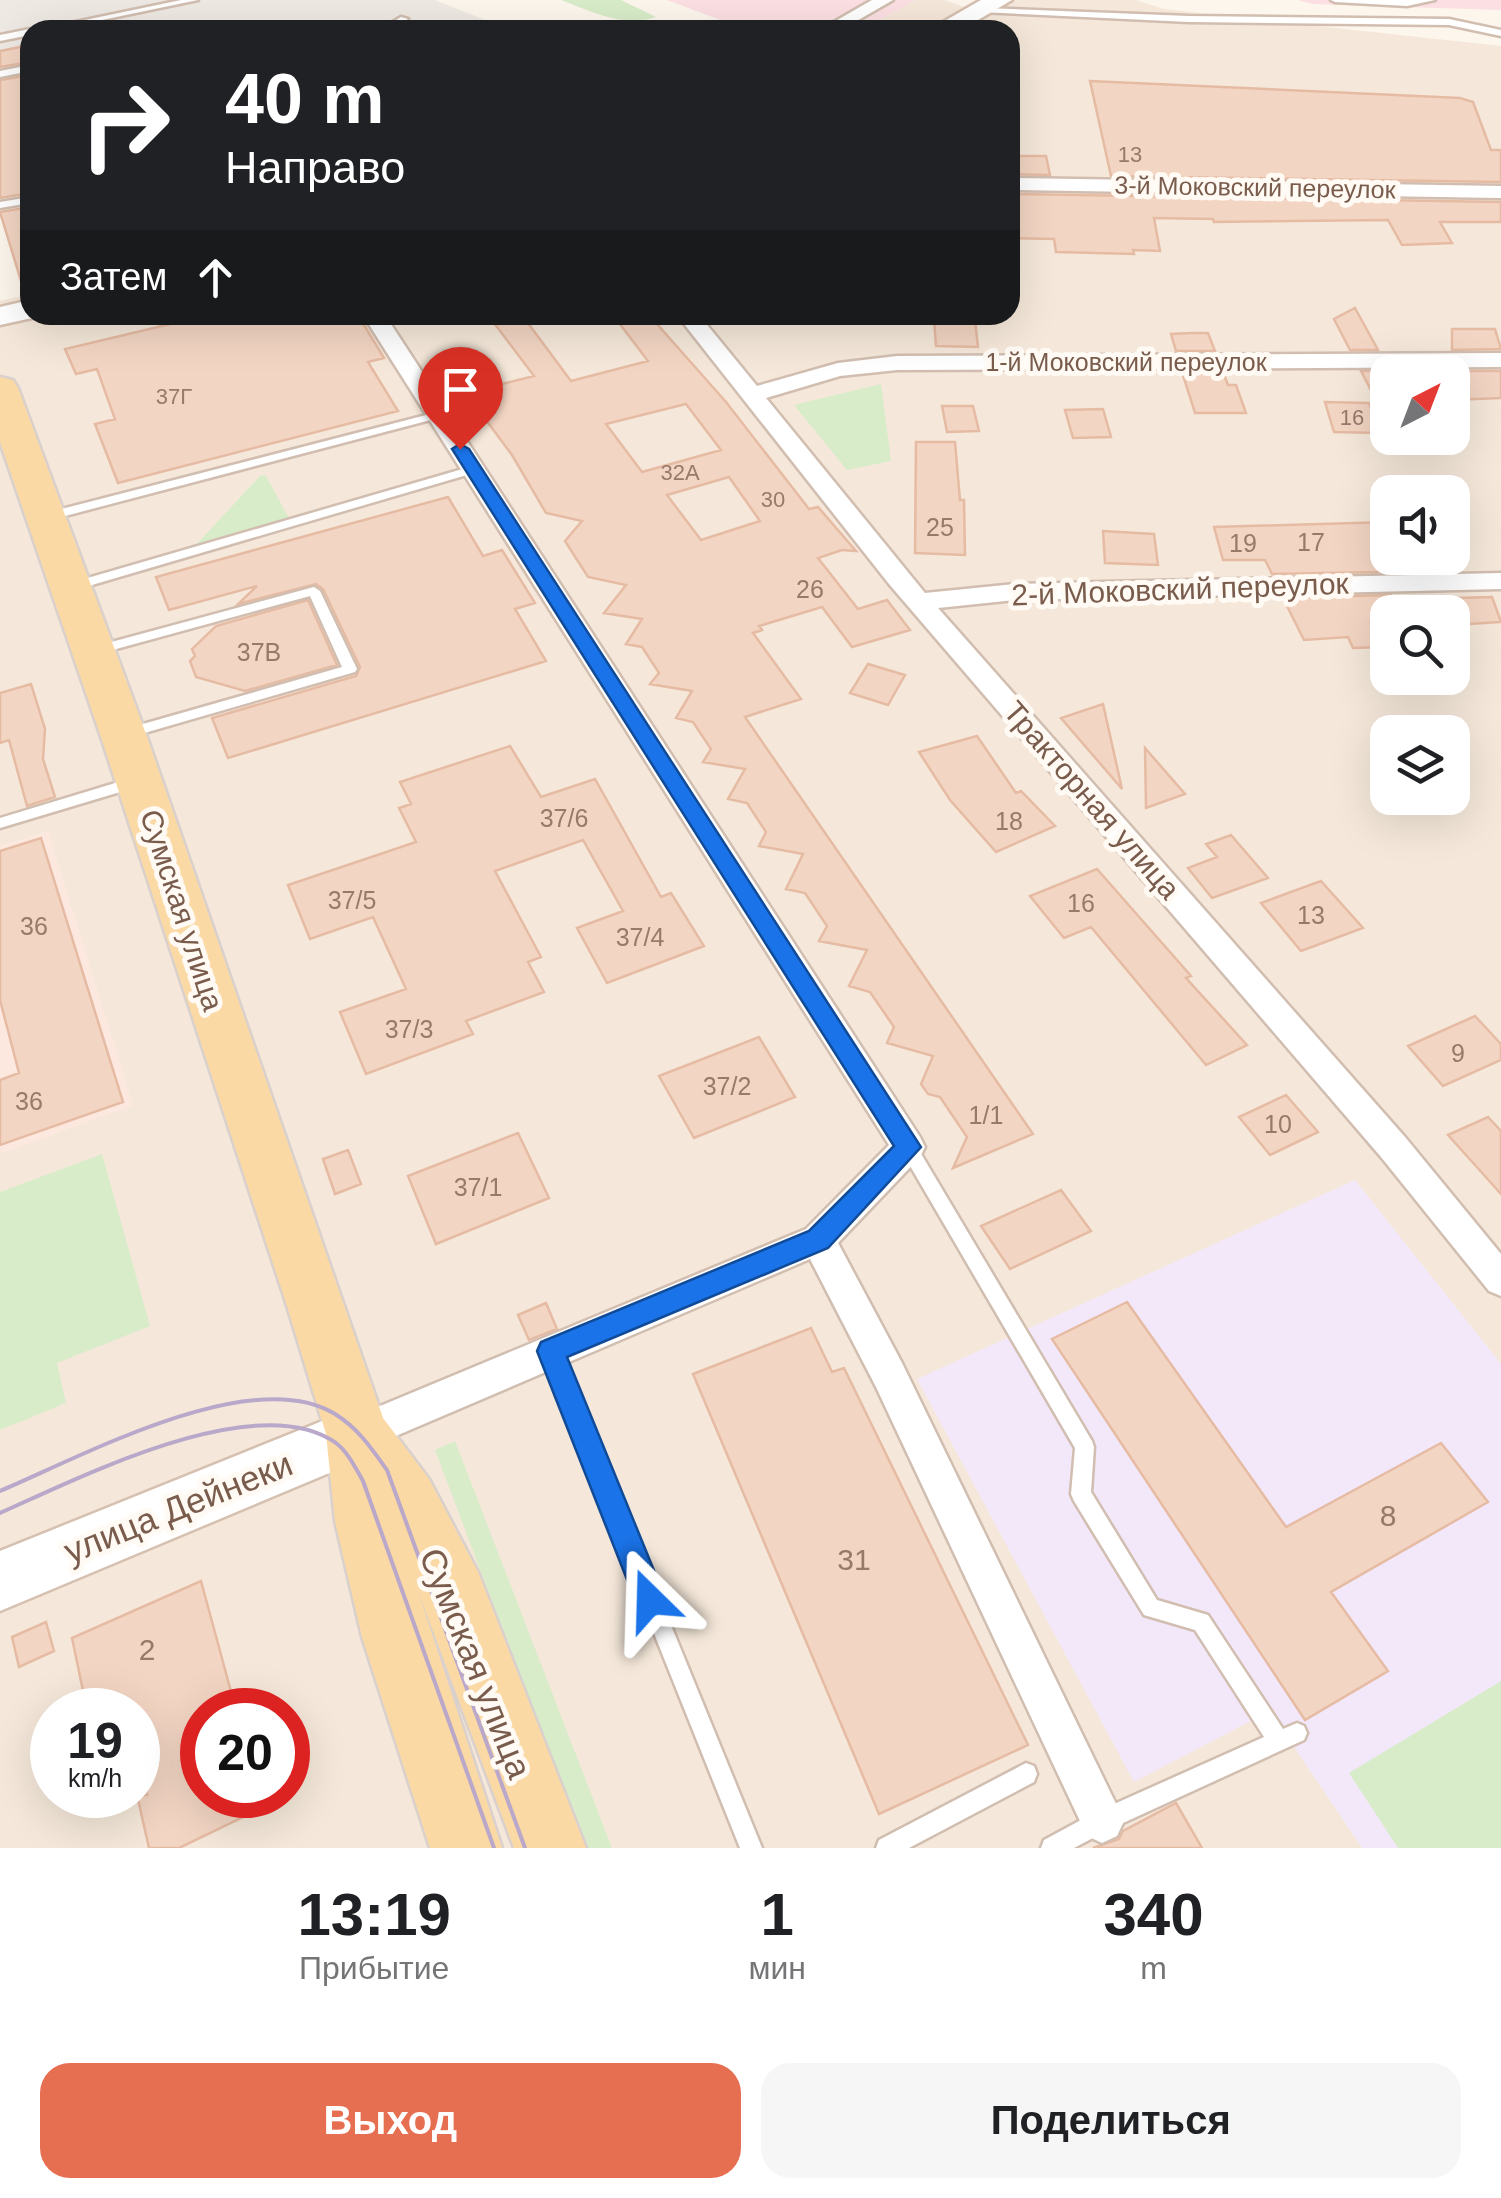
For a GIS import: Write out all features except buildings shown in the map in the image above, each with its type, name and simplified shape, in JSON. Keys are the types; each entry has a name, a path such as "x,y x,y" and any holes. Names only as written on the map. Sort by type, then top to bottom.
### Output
{"main road":[{"path":"962,20 992,5"},
{"name":"Сумская улица","path":"0,388 124,734 357,1434 367,1521 396,1638 466,1848"},
{"name":"Сумская улица","path":"357,1434 406,1501 455,1595 550,1848"},
{"name":"улица Дейнеки","path":"0,1582 357,1434"}],"street":[{"path":"847,20 885,0"},
{"name":"3-й Моковский переулок","path":"1020,184 1501,192"},
{"path":"357,1434 818,1240 908,1147 380,325"},
{"name":"Тракторная улица","path":"696,325 920,602 1393,1146 1501,1280"},
{"name":"1-й Моковский переулок","path":"754,394 838,370 897,363 1501,360"},
{"name":"2-й Моковский переулок","path":"920,602 1015,592 1501,581"},
{"path":"818,1240 889,1375 1102,1821"}],"lane":[{"path":"92,20 194,0"},
{"path":"1335,0 1407,4 1431,0"},
{"path":"992,5 1189,19 1449,22 1501,34"},
{"path":"46,517 438,415"},
{"path":"72,587 473,470"},
{"path":"94,651 314,590 350,669 124,734"},
{"path":"0,823 139,780"},
{"path":"908,1147 1085,1448 1081,1494 1151,1608 1202,1622 1288,1737 1102,1821 1052,1848"},
{"path":"550,1351 750,1848"},
{"path":"886,1848 1026,1774"}],"shaded area":[{"path":"0,0 435,0 485,20 20,20 20,191 0,192"},
{"path":"667,0 916,0 879,20 720,20"},
{"path":"916,0 944,0 967,8 981,0 1136,0 1164,9 1501,46 1501,1848 0,1848 0,301 20,296 20,325 1020,325 1020,20 879,20"},
{"path":"1298,0 1501,0 1501,10 1312,4"},
{"path":"48,831 133,1105 0,1154 0,846"},
{"path":"1355,1180 1501,1364 1501,1848 1362,1848 1270,1711 1134,1782 917,1379"}],"green space":[{"path":"561,0 621,0 656,17 620,20"},
{"path":"881,384 891,461 847,470 794,405"},
{"path":"261,475 266,476 290,520 193,548"},
{"path":"102,1154 150,1326 57,1363 66,1403 0,1430 0,1192"},
{"path":"455,1441 612,1848 585,1848 435,1450"},
{"path":"1501,1681 1501,1848 1398,1848 1349,1773"}],"tram line":[{"path":"0,1491 120,1438 214,1407 259,1400 300,1401 335,1414 364,1439 387,1470 525,1848"},
{"path":"0,1513 120,1461 216,1431 261,1425 302,1428 336,1443 363,1481 494,1848"}],"route":[{"path":"460,449 908,1147 818,1240 550,1351 650,1600"}]}
